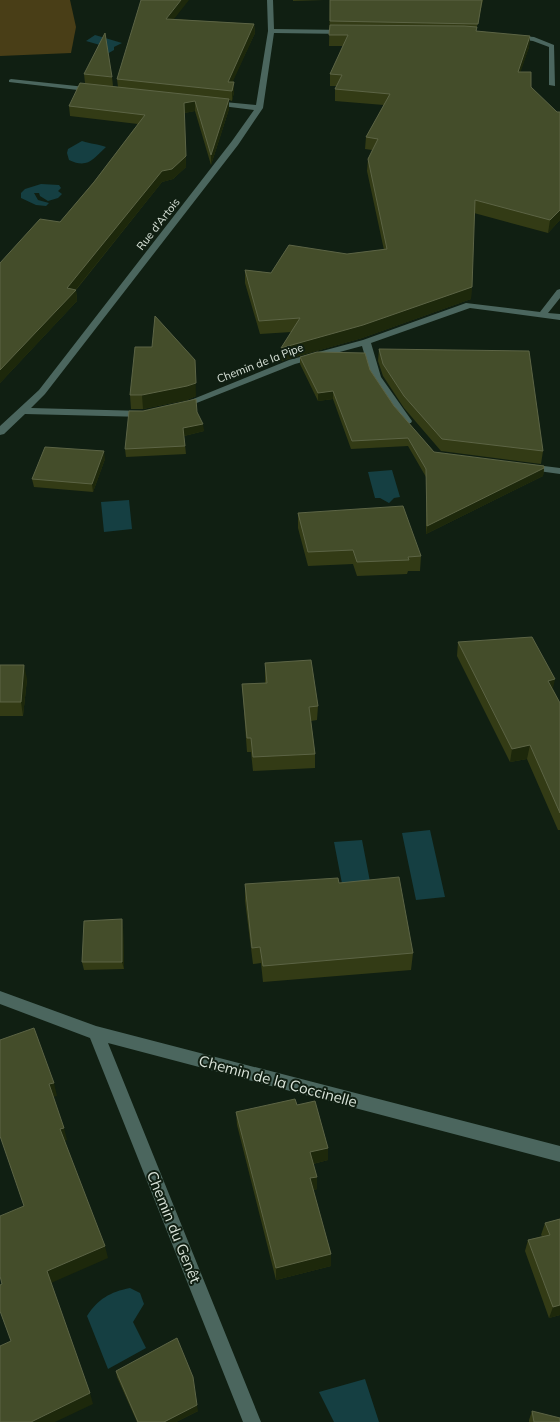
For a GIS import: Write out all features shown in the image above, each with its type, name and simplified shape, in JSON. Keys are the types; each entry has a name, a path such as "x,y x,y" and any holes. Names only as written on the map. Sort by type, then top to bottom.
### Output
{"street":[{"name":"Rue d'Artois","path":"0,432 42,392 235,143 259,108 271,31 270,0"},
{"path":"271,31 358,32"},
{"path":"507,37 534,39 552,46 553,85"},
{"path":"11,81 100,91"},
{"path":"209,102 259,108"},
{"path":"541,316 560,292"},
{"name":"Chemin de la Pipe","path":"172,408 191,404 292,362 366,342 469,305 560,317"},
{"path":"366,342 376,377 414,430"},
{"path":"23,411 143,414 153,412"},
{"path":"516,466 560,471"},
{"name":"Chemin de la Coccinelle","path":"0,997 96,1033 560,1154"},
{"name":"Chemin du Genêt","path":"96,1033 252,1422"}],"shaded area":[{"path":"0,0 70,0 76,27 71,53 0,56"}],"water":[{"path":"95,35 122,43 114,47 114,50 107,54 96,51 100,45 86,41"},
{"path":"82,141 106,147 94,159 86,163 76,163 69,160 68,149"},
{"path":"41,184 59,185 61,188 58,191 62,194 58,198 48,201 40,196 39,193 34,193 38,200 49,203 46,206 36,205 21,198 21,193 25,189"},
{"path":"392,470 400,497 394,498 389,503 380,498 375,498 368,472"},
{"path":"129,500 132,529 104,532 101,502"},
{"path":"430,830 445,897 416,900 402,833"},
{"path":"362,840 372,892 344,894 334,842"},
{"path":"130,1288 140,1293 144,1304 133,1322 146,1348 108,1369 87,1316 105,1297"},
{"path":"365,1379 379,1422 334,1422 319,1392"}],"building":[{"path":"141,0 181,0 166,19 254,24 228,82 234,82 232,91 117,79"},
{"path":"330,0 482,0 478,24 330,21"},
{"path":"330,25 464,26 477,27 476,31 530,36 518,72 531,72 531,87 557,112 560,112 560,210 550,220 475,200 472,287 363,325 281,348 300,318 259,321 245,270 271,273 289,245 347,254 387,249 368,159 378,139 366,137 390,94 335,89 342,75 330,74 348,35 329,35"},
{"path":"105,33 112,77 84,74"},
{"path":"80,83 229,99 211,155 195,101 184,103 186,156 172,169 162,171 67,288 76,290 0,370 0,263 40,219 60,222 94,182 145,115 69,106"},
{"path":"155,316 195,360 196,383 142,395 130,395 135,347 152,347"},
{"path":"379,349 529,351 543,451 442,439 404,396 383,364"},
{"path":"317,352 365,353 370,370 394,406 434,452 544,466 544,468 427,526 426,469 408,438 352,441 333,391 318,393 300,357"},
{"path":"196,399 197,412 203,424 183,428 185,446 125,449 129,411 143,411"},
{"path":"45,447 104,451 92,484 32,479"},
{"path":"403,506 421,556 408,557 409,560 357,562 353,550 308,552 298,513"},
{"path":"532,637 555,679 548,681 560,703 560,813 530,745 512,749 458,642"},
{"path":"311,660 318,706 309,707 315,754 253,757 251,738 247,738 242,684 267,683 265,663"},
{"path":"0,665 24,665 21,702 0,702"},
{"path":"399,877 413,953 263,966 260,947 252,948 245,884 338,878 339,883"},
{"path":"122,919 122,962 82,962 84,921"},
{"path":"34,1028 54,1083 49,1084 64,1128 60,1129 105,1246 47,1271 90,1393 31,1422 0,1422 0,1346 11,1341 0,1311 0,1285 2,1284 0,1276 0,1216 24,1206 0,1136 0,1040"},
{"path":"295,1099 297,1105 315,1101 328,1148 310,1152 317,1177 310,1178 331,1254 276,1268 236,1112"},
{"path":"560,1219 560,1305 553,1307 528,1240 550,1235 545,1223"},
{"path":"177,1338 193,1377 197,1405 164,1422 138,1422 116,1371"},
{"path":"532,1411 560,1418 560,1422 534,1422"}]}
